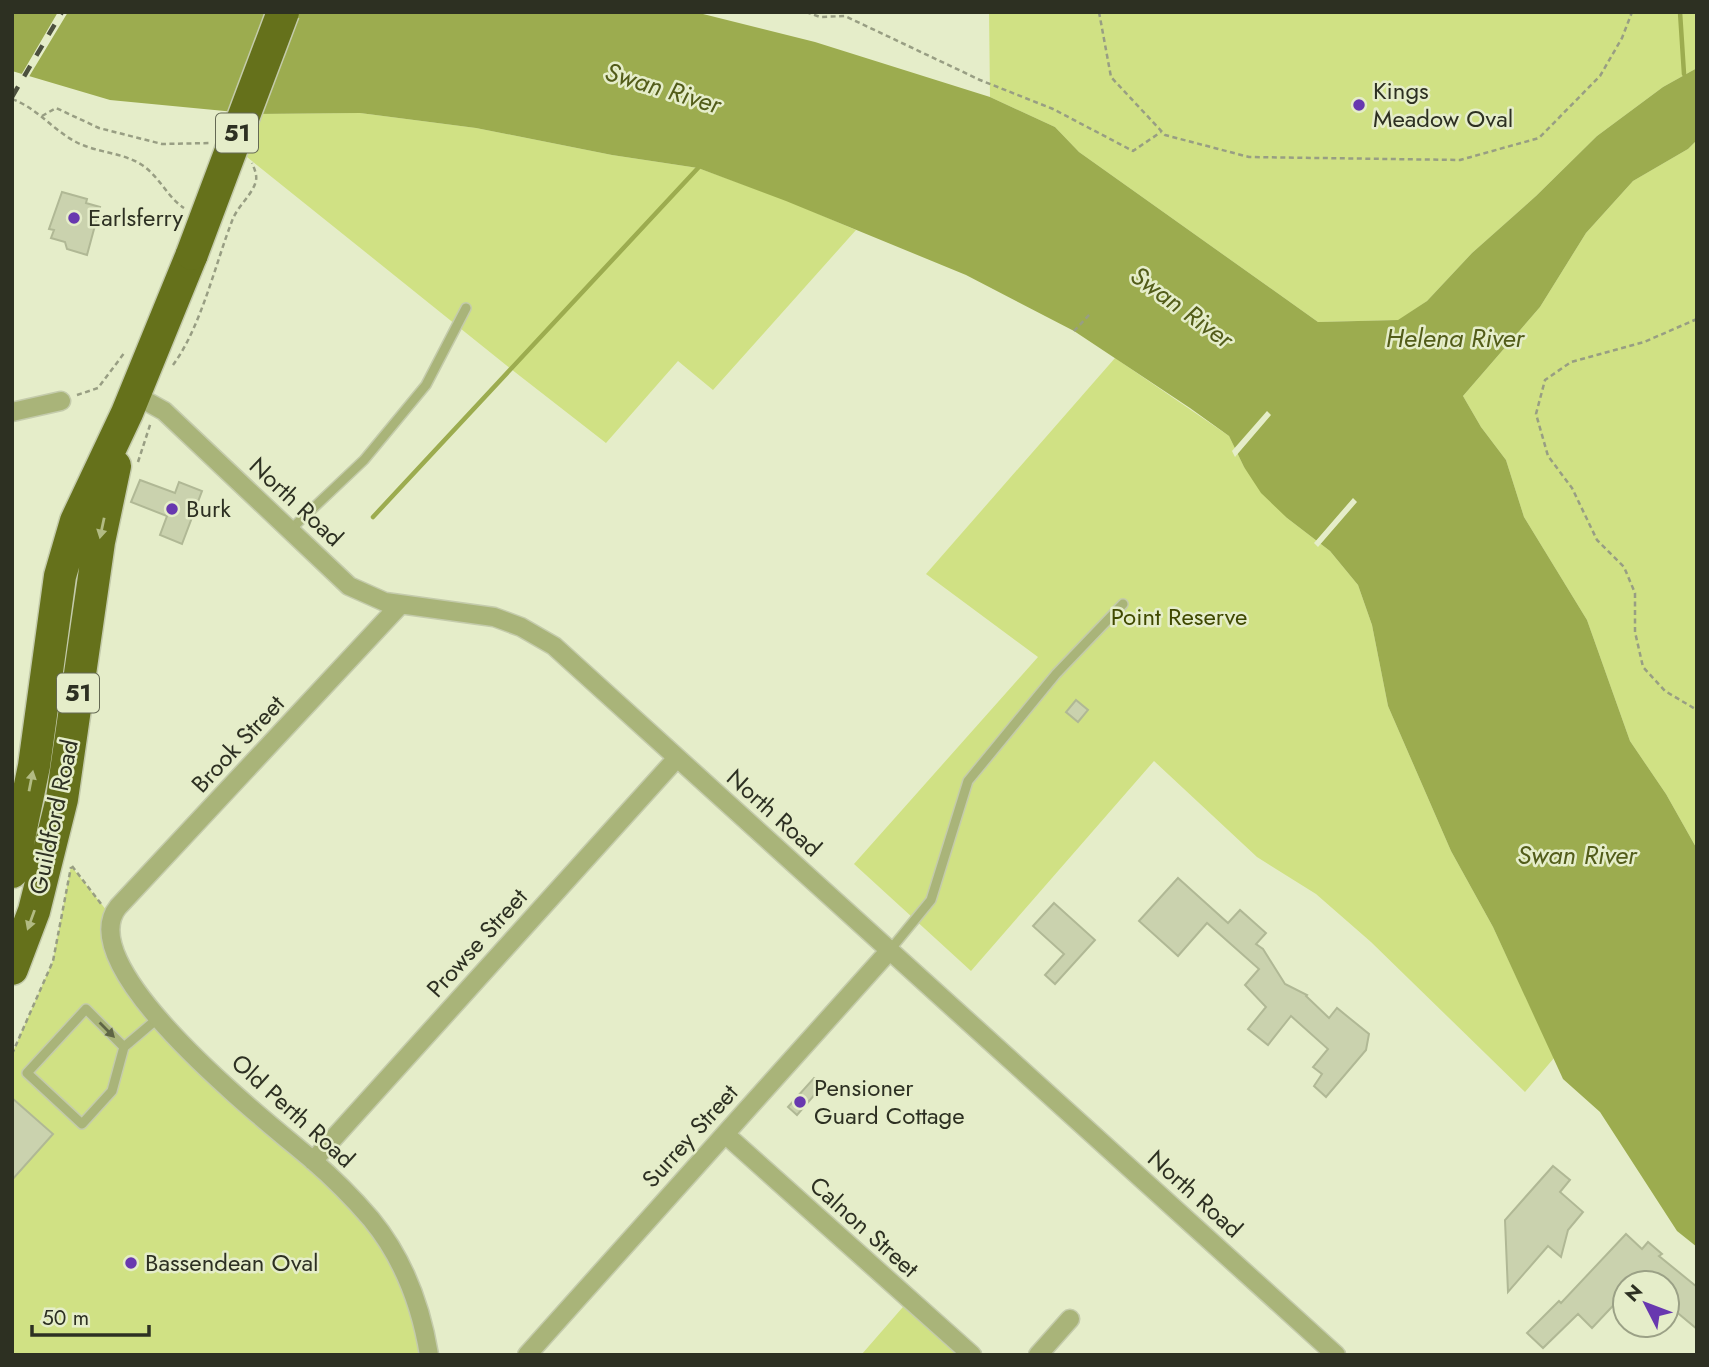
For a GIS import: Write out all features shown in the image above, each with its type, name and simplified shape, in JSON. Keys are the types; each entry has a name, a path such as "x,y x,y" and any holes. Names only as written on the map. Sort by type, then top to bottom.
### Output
{"highway":[{"name":"Guildford Road","path":"12,872 34,766 60,576 76,521 131,404 192,254 283,12"},
{"name":"Guildford Road","path":"12,969 34,911 62,799 99,542 131,404"}],"street":[{"path":"12,412 61,401"},
{"name":"North Road","path":"131,404 164,411 349,586 372,598 400,605 509,621 554,646 1336,1355"},
{"name":"Brook Street","path":"111,916 400,605"},
{"name":"Prowse Street","path":"313,1161 677,758"},
{"name":"Old Perth Road","path":"111,916 109,940 118,962 157,1019 217,1077 313,1161 372,1220 394,1253 417,1303 429,1355"},
{"name":"Surrey Street","path":"527,1355 890,950"},
{"name":"Calnon Street","path":"724,1134 972,1355"},
{"path":"1038,1355 1070,1320"}],"lane":[{"path":"290,530 364,460 426,386 466,308"},
{"path":"890,950 931,900 968,781 1056,674 1123,604"},
{"path":"124,1046 86,1009 27,1073 82,1124 112,1091 124,1046 157,1019"}],"path":[{"path":"806,12 820,17 845,16 980,80 1054,109 1133,150 1161,132"},
{"path":"1099,12 1111,77 1165,135 1250,157 1460,160 1539,138 1600,76 1622,38 1632,12"},
{"path":"12,99 41,116 73,141 122,156 143,166 156,176 178,204 191,211"},
{"path":"41,116 56,107 99,128 162,144 214,144"},
{"path":"212,280 233,218 255,185 255,170 250,160"},
{"path":"1074,331 1090,314"},
{"path":"1697,319 1644,342 1571,362 1545,380 1536,414 1548,456 1572,488 1597,540 1624,567 1635,593 1635,632 1643,667 1665,691 1697,710"},
{"path":"61,401 98,388 128,348"},
{"path":"71,866 111,916"}],"green space":[{"path":"989,12 1697,12 1697,68 1663,87 1597,136 1536,196 1472,253 1427,301 1399,320 1318,322 1079,152 1055,127 990,97"},
{"path":"360,113 476,128 612,155 698,168 786,200 856,230 713,390 678,361 606,443 242,153 256,114"},
{"path":"1697,140 1697,849 1666,794 1630,741 1587,620 1524,517 1506,460 1481,427 1463,396 1540,307 1586,233 1633,181 1688,149"},
{"name":"Point Reserve","path":"1115,358 1229,436 1244,467 1287,518 1330,551 1358,585 1372,625 1388,706 1451,851 1493,927 1554,1058 1525,1092 1371,942 1316,894 1257,857 1154,761 971,971 854,864 1038,657 926,574"},
{"path":"71,866 111,916 126,976 388,1242 429,1355 12,1355 12,1054 53,961"},
{"path":"909,1300 972,1355 862,1354"}],"water":[{"name":"Swan River","path":"12,12 695,12 815,42 990,97 1055,127 1079,152 1318,322 1398,320 1427,301 1472,253 1536,196 1597,136 1663,87 1697,68 1697,140 1688,149 1633,181 1586,233 1540,307 1463,396 1481,427 1506,460 1524,517 1587,620 1630,741 1666,794 1697,849 1697,1247 1677,1231 1600,1112 1563,1079 1493,927 1451,851 1388,706 1372,625 1358,585 1330,551 1287,518 1261,493 1229,436 1074,331 966,275 698,168 612,155 476,128 360,113 256,114 110,100 12,71"}],"pier":[{"path":"58,12 68,12 27,80 20,77"},
{"path":"1267,411 1271,415 1235,457 1232,451"},
{"path":"1353,498 1357,502 1318,547 1314,543"}],"building":[{"name":"Earlsferry","path":"62,192 87,199 86,203 100,207 87,255 67,249 65,242 51,238 54,230 49,229"},
{"name":"Burk","path":"140,480 175,493 179,482 202,491 182,544 160,535 167,516 131,502"},
{"path":"1076,700 1088,710 1078,722 1066,712"},
{"path":"1178,878 1228,923 1240,910 1266,933 1256,944 1263,949 1285,984 1307,995 1329,1018 1337,1008 1369,1034 1366,1050 1326,1097 1314,1086 1322,1074 1313,1067 1328,1049 1291,1016 1268,1045 1248,1029 1266,1007 1245,985 1259,969 1207,923 1178,956 1139,921"},
{"path":"1054,903 1095,940 1055,984 1045,975 1064,954 1033,926"},
{"path":"814,1078 823,1085 797,1115 788,1107"},
{"path":"12,1098 53,1134 12,1180"},
{"path":"1553,1166 1570,1180 1560,1192 1583,1212 1568,1230 1561,1257 1548,1246 1508,1292 1505,1220"},
{"path":"1626,1234 1642,1249 1648,1242 1662,1254 1659,1256 1675,1269 1611,1269 1611,1308 1592,1328 1578,1314 1543,1348 1527,1333 1559,1301 1561,1303"},
{"path":"1681,1274 1697,1287 1697,1329 1681,1316"}],"waterway":[{"path":"1680,12 1684,74"},
{"path":"373,517 698,168"}],"railway":[{"path":"12,97 62,12"}],"place":[{"name":"Kings Meadow Oval","path":"1359,105"},
{"name":"Earlsferry","path":"74,218"},
{"name":"Burk","path":"172,509"},
{"name":"Pensioner Guard Cottage","path":"800,1102"},
{"name":"Bassendean Oval","path":"131,1263"}],"water label":[{"name":"Helena River","path":"1455,338"}]}
